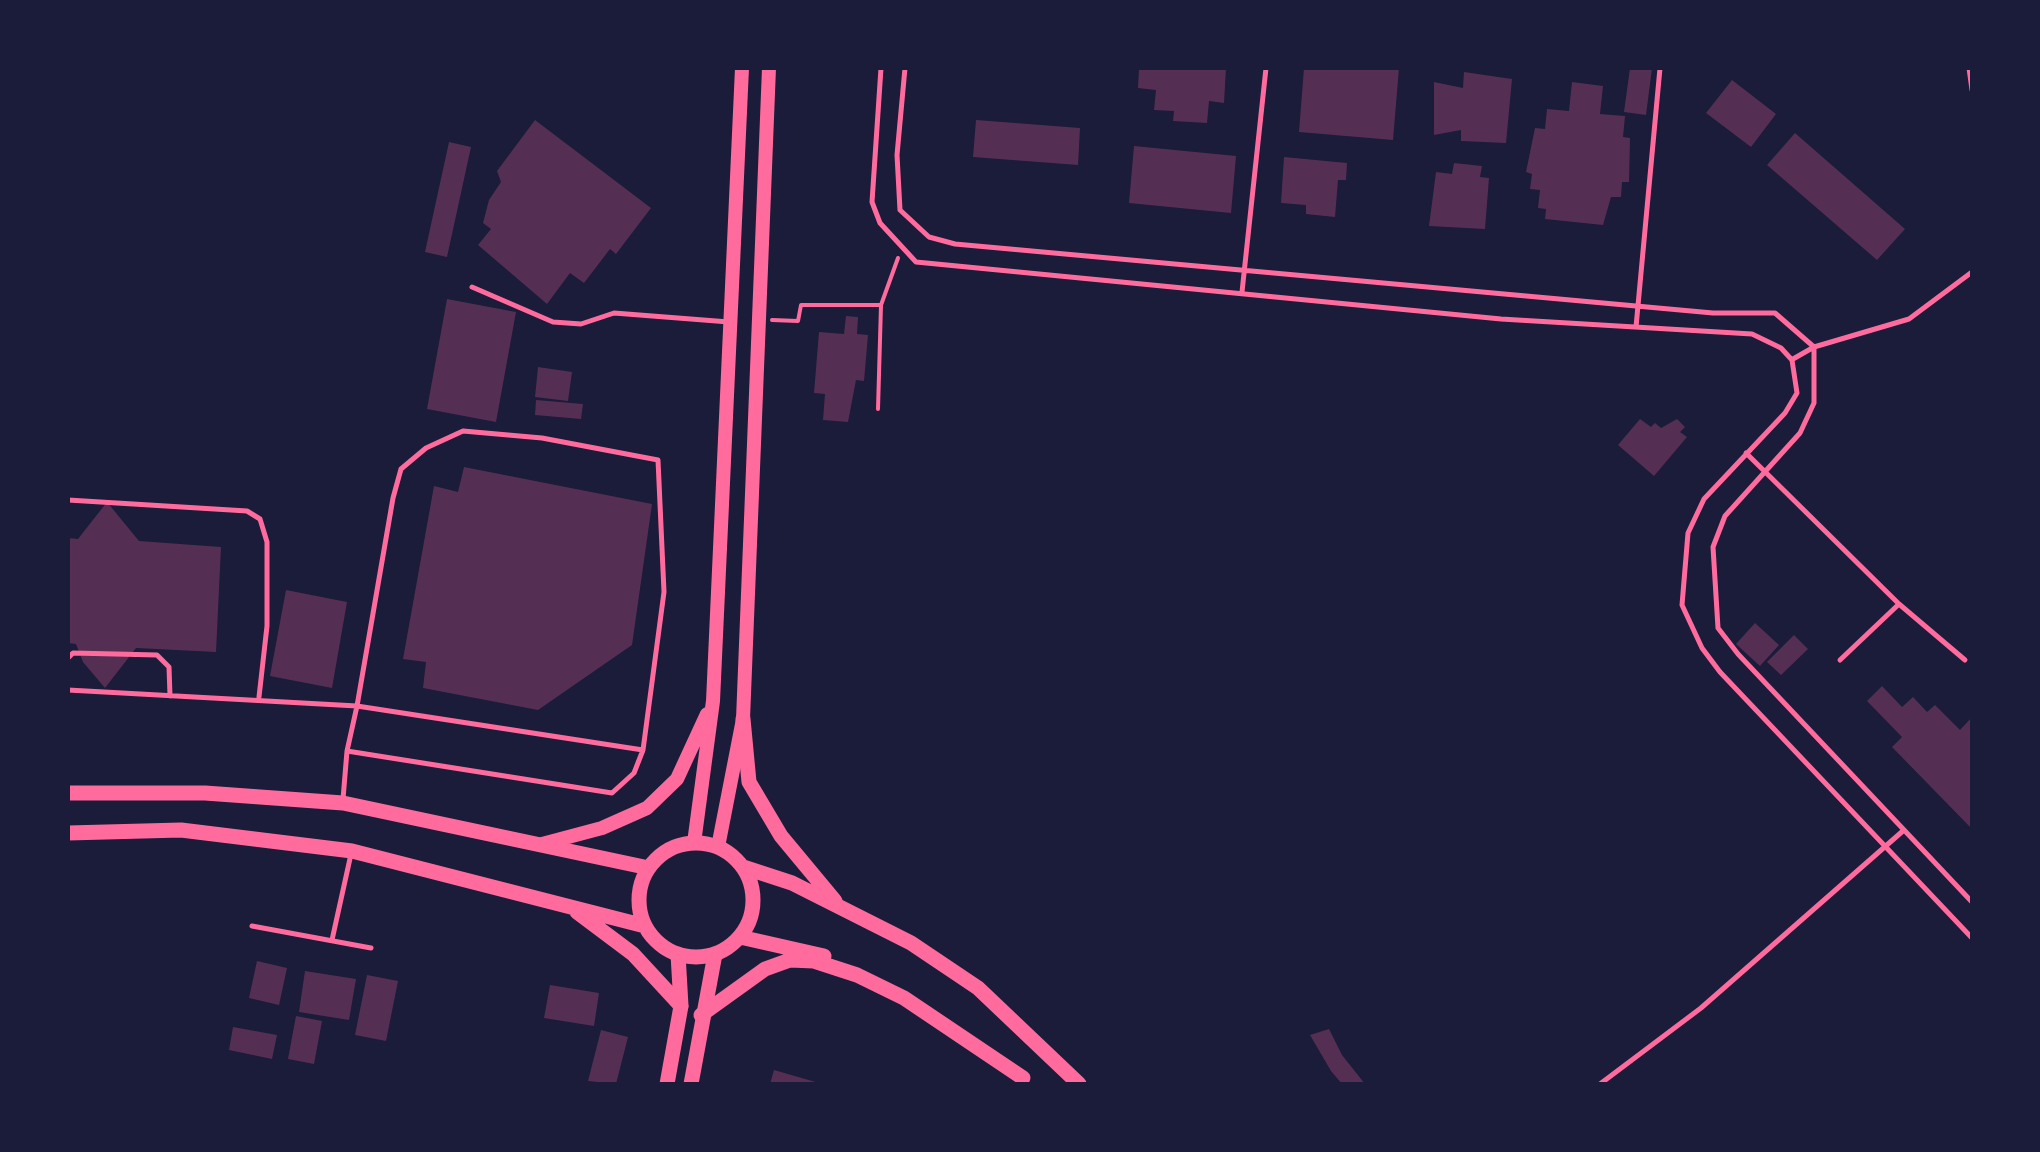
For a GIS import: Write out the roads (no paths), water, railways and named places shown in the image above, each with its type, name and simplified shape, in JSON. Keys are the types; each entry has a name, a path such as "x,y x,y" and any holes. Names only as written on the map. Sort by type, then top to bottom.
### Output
{"main road":[{"path":"694,843 713,700 742,68"},
{"path":"769,68 743,718 749,782 780,836 841,908"},
{"path":"730,322 757,320"},
{"path":"542,844 602,828 647,808 677,778 713,700"},
{"path":"718,847 743,718"},
{"path":"68,793 205,793 342,803 649,868"},
{"path":"68,833 181,830 352,851 645,926"},
{"path":"742,866 754,902 740,938 715,954 678,954 659,943 645,926 639,896 649,868 668,850 694,843 718,847 742,866 792,883 911,943 978,988 1079,1084"},
{"path":"565,904 633,954 680,1006"},
{"path":"740,938 806,950 865,970 938,1007 1026,1081"},
{"path":"667,1084 680,1006 678,954"},
{"path":"690,1084 715,954"},
{"path":"701,1015 766,969 790,960 814,961 858,975 904,998 1026,1081"}],"lane":[{"path":"881,68 872,202 880,223 916,262 1501,319 1752,334 1781,348 1792,360 1797,393 1785,413 1704,498 1688,533 1682,606 1702,648 1720,672 1972,938"},
{"path":"905,68 896,155 900,210 929,236 955,244 1245,267 1637,306 1775,313 1814,348 1814,404 1800,433 1725,516 1713,547 1718,628 1972,902"},
{"path":"1242,292 1266,68"},
{"path":"1636,327 1660,68"},
{"path":"1968,68 1972,90"},
{"path":"1792,360 1814,348 1909,318 1972,272"},
{"path":"472,287 553,322 582,324 614,313 730,322"},
{"path":"342,803 348,751 401,469 426,448 464,431 542,438 658,460 664,592 643,750 634,773 612,792 348,751"},
{"path":"1746,453 1899,604 1965,660"},
{"path":"68,500 247,511 260,520 267,542 267,626 260,698"},
{"path":"1840,660 1899,604"},
{"path":"68,658 73,653 157,655 169,668 170,696"},
{"path":"68,690 357,706 643,750"},
{"path":"1600,1084 1701,1008 1904,830"},
{"path":"332,940 352,851"},
{"path":"252,926 372,948"}]}
